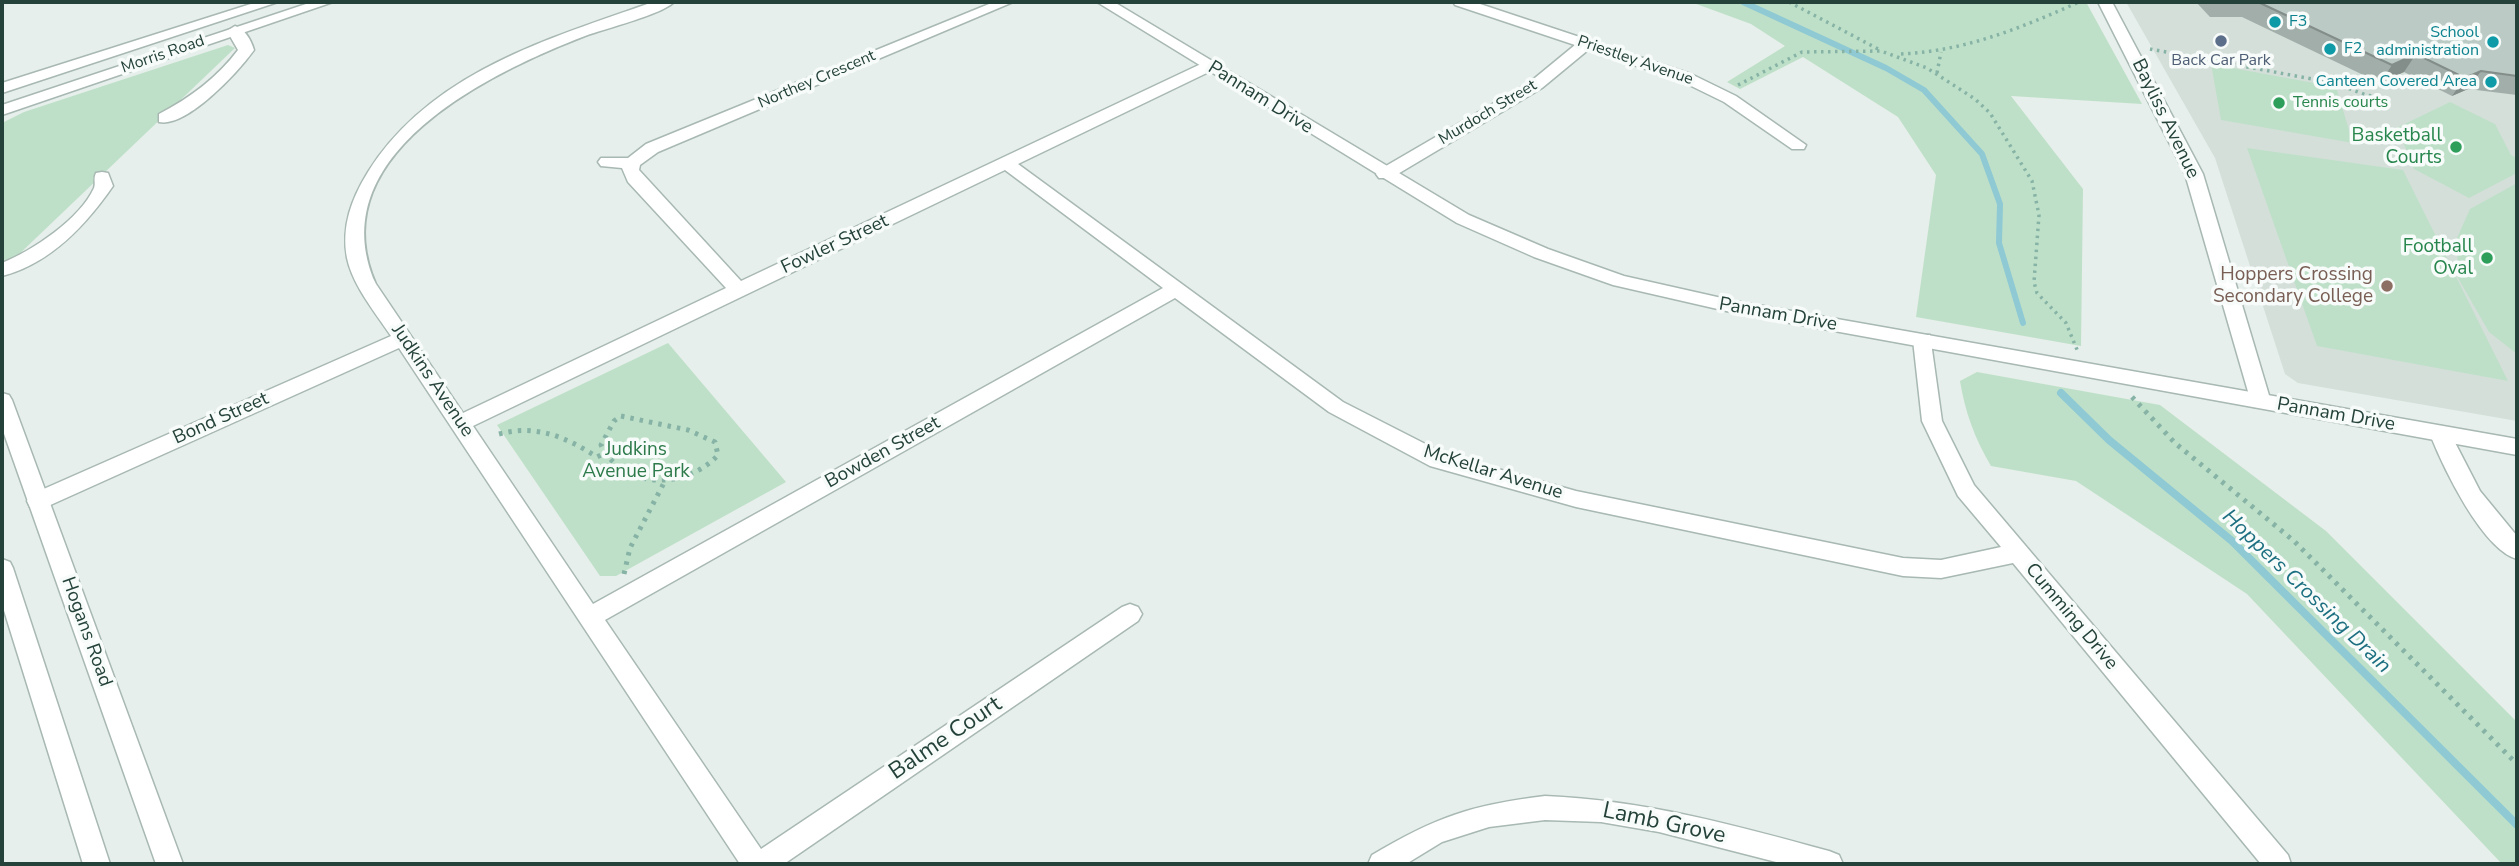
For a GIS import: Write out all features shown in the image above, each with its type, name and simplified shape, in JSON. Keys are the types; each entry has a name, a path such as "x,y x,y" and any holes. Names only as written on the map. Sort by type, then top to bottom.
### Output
{"street":[{"name":"Morris Road","path":"2,88 271,2"},
{"name":"Morris Road","path":"2,110 326,2"},
{"name":"Judkins Avenue","path":"667,2 536,50 493,70 437,105 410,126 389,150 360,203 354,226 356,256 367,285 755,864"},
{"name":"Northey Crescent","path":"632,163 652,148 1006,2"},
{"name":"Pannam Drive","path":"1104,2 1463,219 1541,254 1620,281 1735,307 2517,447"},
{"name":"Priestley Avenue","path":"1460,2 1653,65 1713,90 1798,145"},
{"name":"Bayliss Avenue","path":"2105,2 2194,174 2261,402"},
{"path":"165,118 198,100 239,60 246,50 244,42 235,31"},
{"name":"Murdoch Street","path":"1385,174 1536,85 1586,44"},
{"name":"Fowler Street","path":"460,423 1209,66"},
{"path":"2,118 94,79"},
{"path":"607,162 632,163 630,170 634,177 739,290"},
{"name":"McKellar Avenue","path":"1008,164 1336,407 1438,460 1576,499 1903,567 1941,569 2017,553"},
{"path":"2,270 35,256 53,243 95,201 104,186 102,177"},
{"name":"Bowden Street","path":"590,617 1176,289"},
{"name":"Bond Street","path":"38,501 404,338"},
{"name":"Cumming Drive","path":"1923,340 1932,421 1966,490 2278,864"},
{"name":"Hogans Road","path":"2,400 170,864"},
{"path":"2441,434 2454,469 2474,502 2517,551"},
{"path":"2,568 97,864"},
{"name":"Balme Court","path":"762,864 1130,614"},
{"name":"Lamb Grove","path":"1382,864 1422,839 1485,814 1535,807 1596,808 1650,817 1829,864"}],"path":[{"path":"1789,2 1881,51"},
{"path":"1896,54 1942,51 2000,35 2079,2"},
{"path":"2149,49 2334,83 2366,95 2387,98"},
{"path":"1731,89 1802,52 1881,51 1896,54 1937,73 1975,99 1990,113 2032,181 2039,215 2034,282 2037,293 2058,312 2078,352 2097,372"},
{"path":"1937,73 1942,51"},
{"path":"2129,394 2175,443 2294,541 2517,764"},
{"path":"626,415 688,430 719,447 716,459 705,467 666,478 635,477 625,473 605,453 601,445 603,439 614,421 626,415"},
{"path":"499,434 537,429 557,435 597,457 605,453"},
{"path":"624,574 629,548 666,478"}],"shaded area":[{"name":"Hoppers Crossing Secondary College","path":"2126,2 2517,2 2517,421 2298,383 2285,374 2215,158"}],"green space":[{"path":"1691,2 2086,2 2142,104 2011,96 2083,189 2081,346 1916,317 1936,175 1898,117 1803,57 1740,89 1727,82 1785,46 1751,24"},
{"path":"228,45 235,48 14,259 2,260 2,123 24,112"},
{"name":"Tennis courts","path":"2211,64 2336,87 2353,143 2221,120"},
{"name":"Basketball Courts","path":"2450,102 2495,124 2511,155 2517,158 2517,173 2469,198 2414,169 2402,139 2388,132"},
{"path":"2247,148 2403,170 2508,381 2317,346"},
{"name":"Football Oval","path":"2517,183 2517,354 2489,332 2458,278 2457,238 2470,209"},
{"name":"Judkins Avenue Park","path":"668,343 786,482 616,576 600,576 497,425"},
{"path":"1977,372 2160,405 2326,531 2517,722 2517,864 2502,864 2247,594 2076,481 1991,466 1971,425 1960,381"}],"building":[{"path":"2258,2 2517,2 2517,76 2481,71 2465,78 2416,54 2392,65"}],"waterway":[{"name":"Hoppers Crossing Drain","path":"1743,2 1886,68 1924,90 1982,154 2000,204 1999,243 2023,323"},
{"name":"Hoppers Crossing Drain","path":"2061,393 2109,440 2232,541 2517,825"}],"place":[{"name":"F3","path":"2275,22"},
{"name":"Back Car Park","path":"2221,41"},
{"name":"School administration","path":"2493,42"},
{"name":"F2","path":"2330,49"},
{"name":"Canteen Covered Area","path":"2491,82"},
{"name":"Tennis courts","path":"2279,103"},
{"name":"Basketball Courts","path":"2456,147"},
{"name":"Football Oval","path":"2487,258"},
{"name":"Hoppers Crossing Secondary College","path":"2387,286"}]}
